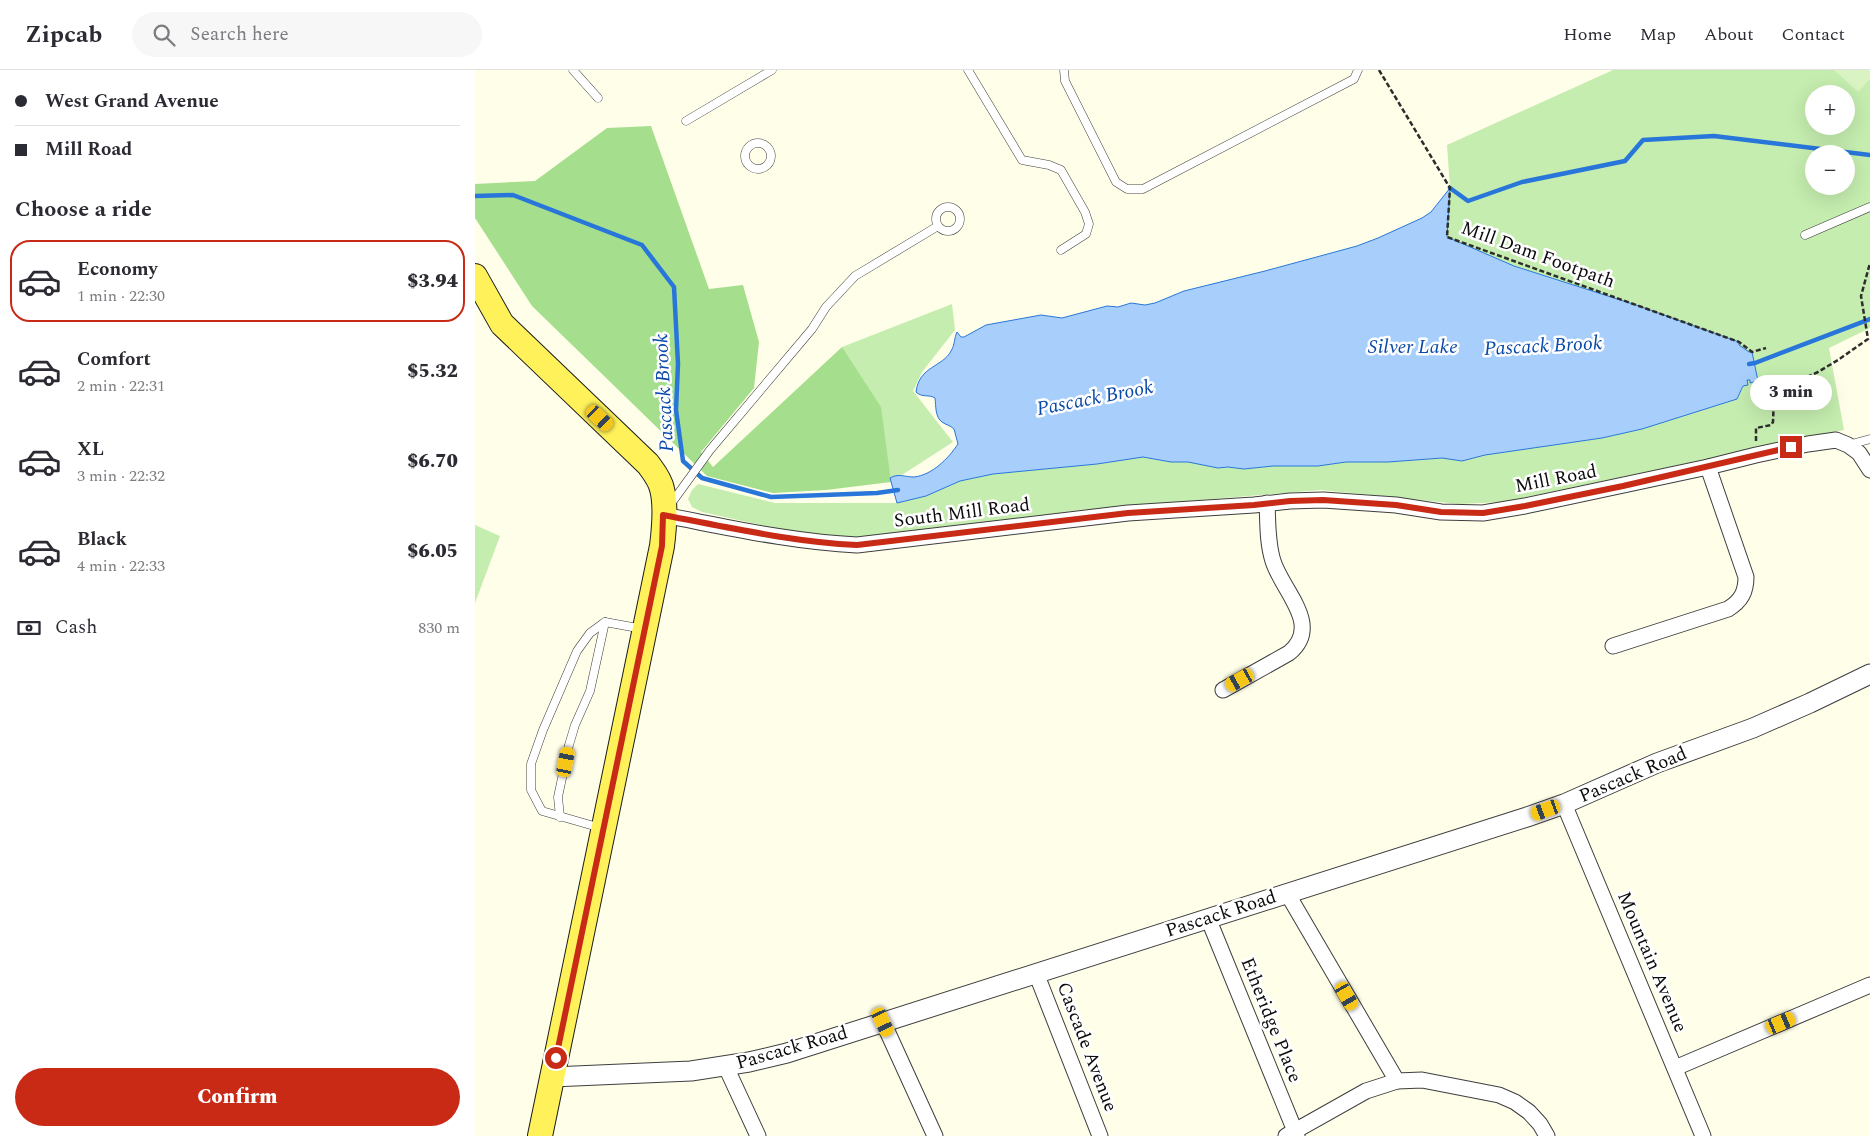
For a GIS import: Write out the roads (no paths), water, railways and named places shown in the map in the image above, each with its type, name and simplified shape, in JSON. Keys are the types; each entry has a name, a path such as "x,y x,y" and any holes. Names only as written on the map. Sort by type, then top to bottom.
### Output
{"main road":[{"path":"475,276 502,324 648,464 657,477 662,489 662,546 540,1136"}],"street":[{"name":"Mill Road","path":"1267,503 1323,500 1396,505 1441,512 1483,513 1525,506 1821,441 1836,440 1848,445"},
{"path":"1848,445 1859,453 1870,470"},
{"path":"1613,646 1728,609 1743,596 1746,587 1746,577 1708,467"},
{"name":"South Mill Road","path":"663,515 827,544 857,545 1128,513 1267,503"},
{"path":"1223,690 1289,653 1302,638 1304,627 1302,617 1277,574 1272,559 1268,540 1267,503"},
{"name":"Pascack Road","path":"552,1077 691,1072 726,1067 787,1053 1483,832 1564,804 1657,763 1753,728 1870,674"},
{"name":"Mountain Avenue","path":"1564,804 1703,1136"},
{"path":"1287,894 1397,1081"},
{"name":"Etheridge Place","path":"1208,918 1293,1135"},
{"name":"Cascade Avenue","path":"1036,973 1100,1136"},
{"path":"1675,1068 1870,985"},
{"path":"883,1022 935,1136"},
{"path":"726,1067 758,1136"},
{"path":"1293,1135 1366,1091 1397,1081 1422,1080 1499,1095 1515,1102 1529,1112 1544,1135"}],"lane":[{"path":"573,70 598,98"},
{"path":"686,121 773,70"},
{"path":"968,70 1022,160 1049,165 1061,170 1085,212 1089,224 1086,234 1061,250"},
{"path":"1064,70 1065,81 1116,182 1133,190 1143,189 1354,79 1358,70"},
{"path":"1805,235 1870,207"},
{"path":"663,515 709,450 812,330 826,308 855,276 938,226"},
{"path":"1848,445 1870,439"},
{"path":"604,828 542,811 531,790 531,764 543,730 577,651 590,633 605,622 645,629"},
{"path":"560,817 558,797 569,745 575,725 590,691 605,622"}],"water":[{"name":"Silver Lake","path":"1450,188 1447,237 1514,266 1636,305 1739,342 1739,345 1752,352 1758,381 1750,383 1750,380 1747,380 1748,385 1743,386 1737,399 1642,429 1602,438 1485,455 1462,461 1442,458 1244,469 1218,468 1188,462 1171,462 1143,457 1097,464 993,474 960,481 926,496 897,503 890,478 899,475 921,476 933,470 944,461 958,444 954,429 942,422 938,417 935,398 916,392 918,383 926,372 943,360 951,351 957,332 961,337 964,337 986,325 1041,315 1062,318 1107,306 1118,307 1131,303 1145,305 1155,303 1184,291 1357,246 1422,218 1431,212"}],"waterway":[{"path":"1450,188 1468,201 1522,182 1625,161 1643,140 1714,136 1870,155"},
{"name":"Pascack Brook","path":"475,196 513,195 642,245 674,287 678,364 676,410 683,461 702,478 771,497 877,493 898,490"},
{"name":"Pascack Brook","path":"1749,364 1870,319"}]}
